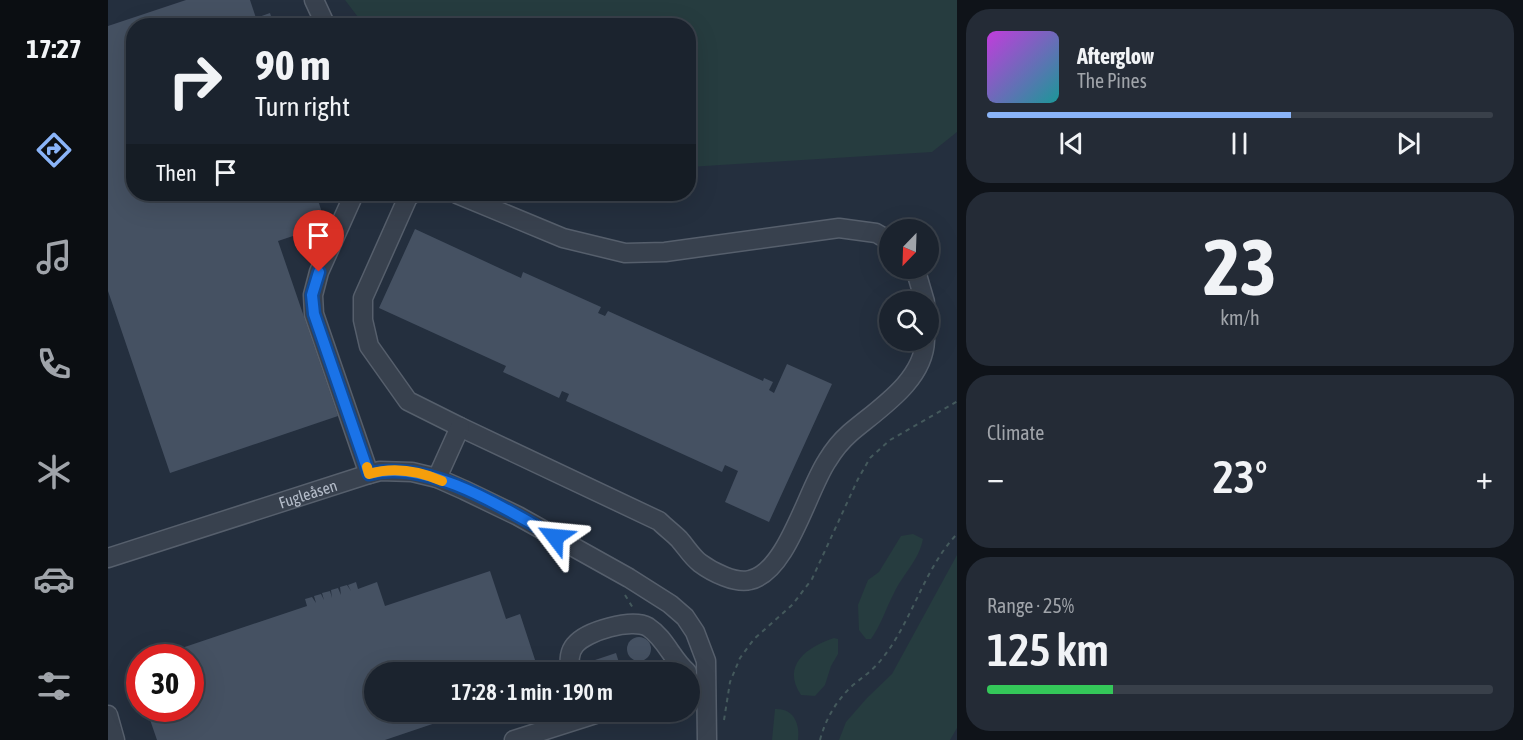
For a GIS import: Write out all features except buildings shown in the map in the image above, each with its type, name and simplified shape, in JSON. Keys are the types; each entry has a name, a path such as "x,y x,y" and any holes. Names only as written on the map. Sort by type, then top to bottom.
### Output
{"street":[{"path":"314,0 322,18"},
{"path":"351,201 319,272 312,295 314,314 369,474"},
{"path":"406,201 363,298 363,320 369,345 408,401 658,521 699,563 735,581 750,580 764,574 780,558 826,461 848,434 908,384 924,351"},
{"path":"474,201 563,238 625,253 665,252 839,228 879,235"},
{"path":"437,478 459,427"},
{"name":"Fugleåsen","path":"108,556 380,471 402,471 437,478 518,516 636,582 670,604 684,617 695,632 706,661 701,690 707,740"},
{"path":"569,662 571,653 582,639 630,623 644,625 656,633 678,662"},
{"path":"108,715 116,740"},
{"path":"514,740 547,735 574,722"}],"path":[{"path":"724,725 730,682 740,658 754,639 793,604 812,579 870,458 890,440 957,401"},
{"path":"820,740 826,722 837,702 879,663 897,639 942,551 957,533"}],"green space":[{"path":"345,0 957,0 957,132 932,152 696,167 696,18 359,18"},
{"path":"913,534 923,539 918,554 898,586 875,634 871,639 866,639 859,630 858,605 868,580 879,572 901,536"},
{"path":"957,555 957,728 950,740 839,740 846,722 892,674"},
{"path":"834,638 838,639 838,654 831,666 825,685 815,696 801,695 794,675 800,659 815,646"},
{"path":"775,709 787,711 794,718 798,728 798,740 772,740"}],"slow traffic":[{"path":"367,467 369,474 380,471 402,471 424,474 442,481"}],"route":[{"path":"319,272 312,295 314,314 369,474 380,471 402,471 437,478 491,502 555,537"}]}
